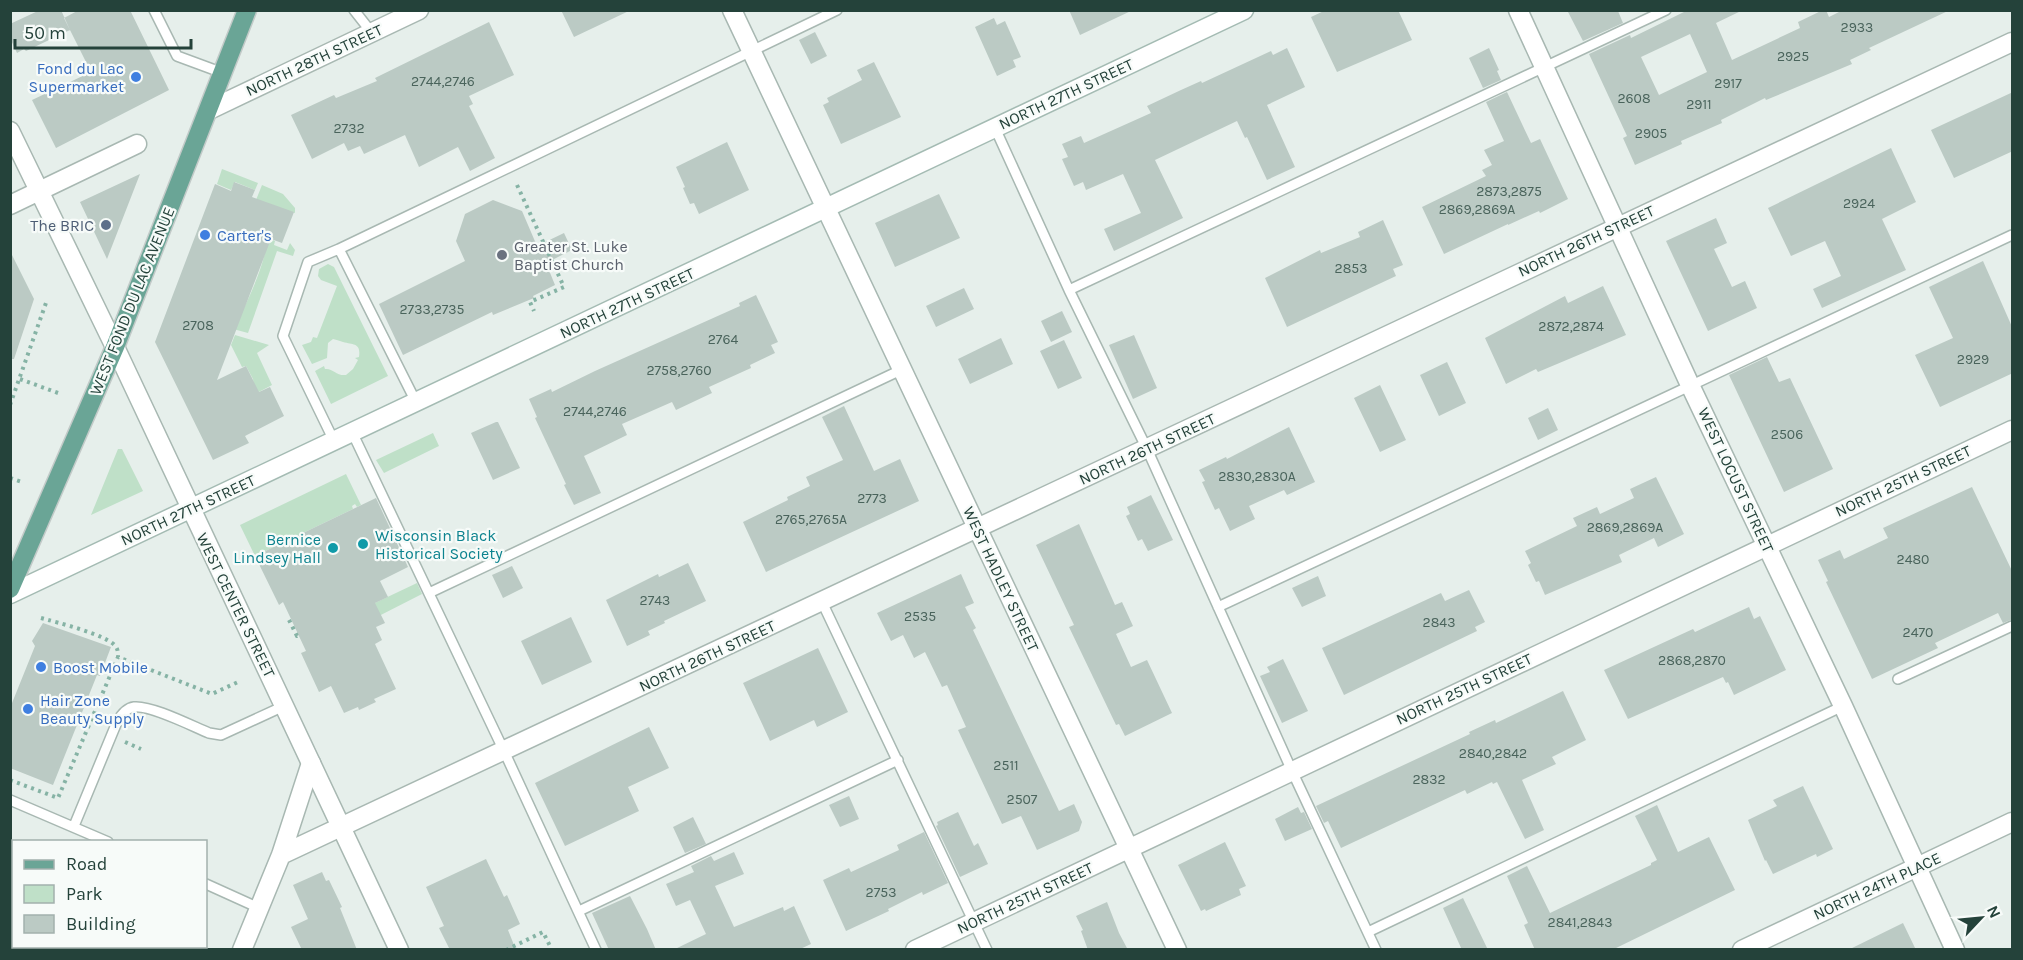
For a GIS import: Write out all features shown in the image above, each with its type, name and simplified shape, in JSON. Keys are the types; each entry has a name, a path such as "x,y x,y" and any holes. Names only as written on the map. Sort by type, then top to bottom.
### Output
{"main road":[{"name":"WEST FOND DU LAC AVENUE","path":"10,589 115,347 247,10"}],"street":[{"name":"NORTH 28TH STREET","path":"209,110 419,10"},
{"name":"WEST HADLEY STREET","path":"732,10 1177,950"},
{"name":"NORTH 27TH STREET","path":"10,594 1244,10"},
{"name":"WEST LOCUST STREET","path":"1518,10 1955,950"},
{"name":"NORTH 26TH STREET","path":"281,855 2013,42"},
{"name":"WEST CENTER STREET","path":"10,131 115,347 399,950"},
{"path":"10,205 137,144"},
{"name":"NORTH 25TH STREET","path":"915,950 2013,430"},
{"path":"242,950 281,855 311,763"},
{"name":"NORTH 24TH PLACE","path":"1742,950 2013,822"}],"lane":[{"path":"154,10 177,56 223,74"},
{"path":"354,10 372,33"},
{"path":"334,441 283,336 308,262 837,10"},
{"path":"1069,290 1666,10"},
{"path":"995,128 1069,290 1147,449 1292,771 1376,950"},
{"path":"1218,607 1690,384 2013,235"},
{"path":"339,249 416,402"},
{"path":"429,593 903,369"},
{"path":"352,432 596,950"},
{"path":"822,602 987,950"},
{"path":"1898,679 2013,626"},
{"path":"74,826 117,722 127,709 146,707 209,733 220,735 284,706"},
{"path":"1368,932 1843,706"},
{"path":"579,911 898,760"},
{"path":"10,801 104,840"},
{"path":"207,884 259,908"}],"path":[{"path":"517,185 564,286 530,302 534,311"},
{"path":"10,405 46,300"},
{"path":"20,379 58,393"},
{"path":"10,478 22,482"},
{"path":"41,618 73,626 109,641 116,647 118,657"},
{"path":"289,620 297,636 299,635"},
{"path":"506,950 543,932 552,950"}],"green space":[{"path":"222,169 258,183 255,190 235,182 231,190 217,184"},
{"path":"262,185 283,194 295,208 295,213 256,200"},
{"path":"268,238 275,241 274,245 287,250 290,243 295,250 293,256 277,251 248,333 233,329 263,262"},
{"path":"328,264 334,267 388,376 331,404 315,371 324,366 325,369 346,375 358,360 355,358 359,357 359,349 356,345 333,339 328,343 327,358 312,364 302,345 311,342 313,337 317,338 337,286 321,280 318,276 319,269"},
{"path":"235,335 269,345 257,353 272,385 255,394 253,379 246,366 242,367 231,345"},
{"path":"433,433 439,446 384,473 376,460"},
{"path":"118,449 122,449 143,491 91,515"},
{"path":"346,474 361,505 357,507 355,504 352,506 353,509 255,556 240,525"},
{"path":"417,583 422,594 371,620 339,620"}],"building":[{"path":"40,10 61,10 70,30 17,53 10,38 10,24"},
{"path":"79,10 130,10 169,90 56,148 32,100 91,72 64,18"},
{"path":"561,10 631,10 574,37"},
{"path":"1069,10 1133,10 1080,35"},
{"path":"1326,10 1398,10 1412,40 1337,72 1311,17"},
{"path":"1567,10 1620,10 1618,11 1623,23 1583,41"},
{"path":"1688,10 1743,10 1716,23 1732,60 1800,28 1798,22 1823,10 1826,10 1829,17 1843,10 1950,10 1869,48 1871,50 1850,60 1852,64 1766,100 1765,98 1721,120 1722,123 1681,141 1682,144 1635,165 1623,138 1627,136 1589,54 1630,35 1631,38","holes":["1690,34 1707,72 1659,95 1641,57"]},
{"path":"994,18 997,25 1005,21 1021,57 1013,60 1016,67 997,76 975,27"},
{"path":"489,22 514,75 469,96 473,104 469,106 495,158 470,171 458,147 419,167 405,135 364,154 360,146 348,151 344,143 312,159 291,115 334,95 336,98 377,81 375,78"},
{"path":"815,32 827,56 811,64 799,40"},
{"path":"1287,48 1305,87 1267,105 1295,167 1267,180 1237,121 1155,160 1183,218 1114,251 1104,229 1141,213 1123,174 1086,190 1083,182 1074,186 1062,159 1068,157 1062,144 1081,136 1084,143 1151,113 1147,106 1181,90 1201,81 1202,83 1271,51 1273,55"},
{"path":"1489,48 1501,80 1483,88 1469,58"},
{"path":"874,62 901,117 841,144 823,105 829,102 827,98 862,80 857,70"},
{"path":"1507,92 1531,143 1540,139 1568,199 1444,254 1422,207 1486,176 1482,170 1492,165 1484,150 1504,141 1486,102"},
{"path":"2013,92 2013,151 1954,178 1931,130"},
{"path":"727,142 749,190 699,214 694,203 690,204 676,167"},
{"path":"1891,148 1916,202 1882,219 1906,270 1822,308 1813,289 1841,276 1825,241 1791,256 1768,208"},
{"name":"The BRIC","path":"140,174 107,259 80,202"},
{"path":"234,182 255,190 252,197 294,212 282,243 271,239 217,380 246,366 259,392 270,387 284,416 245,436 249,443 213,460 155,342 215,184 231,191"},
{"path":"939,194 960,238 895,267 875,223"},
{"path":"493,200 522,211 537,246 564,233 572,250 546,263 555,285 533,296 534,298 493,315 492,312 403,355 379,304 465,261 456,241 465,214"},
{"path":"1716,218 1727,243 1714,249 1732,287 1745,281 1757,308 1708,331 1666,241"},
{"path":"1383,220 1403,265 1393,269 1396,276 1287,327 1265,278 1320,250 1321,253 1360,237 1358,232"},
{"path":"10,251 34,299 14,359 10,359"},
{"path":"1983,261 2013,329 2013,373 1940,407 1915,355 1953,338 1929,287"},
{"path":"1603,286 1626,335 1538,372 1536,369 1506,384 1485,338 1565,296 1568,303"},
{"path":"964,288 974,309 936,327 926,306"},
{"path":"756,295 778,342 771,345 775,353 750,365 751,368 709,387 712,393 676,410 672,402 622,424 627,435 584,456 601,493 574,505 535,418 537,417 529,399 551,389 552,392 740,306 739,303"},
{"path":"1062,311 1072,332 1051,342 1041,321"},
{"path":"1134,335 1157,388 1133,399 1109,345"},
{"path":"1001,338 1013,364 970,384 958,359"},
{"path":"1064,340 1082,378 1058,389 1040,351"},
{"path":"1767,357 1779,382 1790,378 1833,469 1784,492 1729,375"},
{"path":"1447,362 1466,403 1439,416 1420,375"},
{"path":"1380,385 1406,440 1380,452 1354,398"},
{"path":"844,406 874,471 900,459 919,501 766,572 743,522 788,500 787,497 810,486 806,477 843,460 822,417"},
{"path":"1548,408 1558,430 1538,440 1528,418"},
{"path":"496,422 520,468 493,480 471,433"},
{"path":"1289,427 1315,482 1287,495 1284,490 1249,506 1255,519 1230,531 1219,508 1215,510 1199,470 1226,457 1227,459"},
{"path":"1656,477 1684,534 1658,547 1654,538 1619,555 1622,562 1545,595 1528,565 1531,563 1525,551 1577,526 1573,518 1597,507 1600,514 1634,498 1630,489"},
{"path":"1972,487 2013,573 2013,619 2003,623 1998,613 1935,643 1938,648 1872,679 1826,582 1828,581 1818,560 1840,550 1844,559 1888,538 1883,528"},
{"path":"1151,495 1173,540 1148,551 1142,539 1138,541 1126,516 1130,514 1127,507"},
{"path":"376,498 408,567 380,581 388,597 375,603 385,623 376,627 382,640 375,644 396,689 374,699 376,702 359,710 358,707 344,713 331,686 319,692 301,653 306,651 283,602 279,605 255,556"},
{"path":"1079,524 1115,605 1122,602 1133,626 1116,634 1131,667 1147,660 1172,713 1125,736 1119,724 1116,725 1069,627 1074,625 1036,545"},
{"path":"688,563 706,601 664,621 665,623 648,631 650,635 627,646 606,600 658,574 659,577"},
{"path":"512,566 523,588 503,598 492,575"},
{"path":"961,574 974,603 965,607 976,628 973,630 1059,811 1074,804 1082,822 1079,831 1037,850 1021,816 1002,824 958,730 966,727 947,685 942,687 925,652 914,658 903,635 891,641 877,613"},
{"path":"1318,576 1326,596 1302,607 1292,588"},
{"path":"1469,590 1485,622 1475,627 1477,631 1344,695 1322,648 1441,593 1445,601"},
{"path":"1749,607 1754,619 1760,616 1786,670 1734,695 1723,677 1628,719 1604,670 1693,629 1695,632"},
{"path":"571,617 592,662 542,685 521,641"},
{"path":"43,623 111,647 100,676 97,675 53,785 10,768 10,708 35,646 32,641"},
{"path":"818,648 848,712 817,727 814,720 770,741 743,683"},
{"path":"1283,659 1308,711 1282,723 1260,676 1270,672 1267,667"},
{"path":"1563,691 1586,740 1552,757 1556,764 1522,780 1544,830 1525,839 1497,782 1493,784 1492,782 1467,794 1465,790 1341,848 1328,821 1324,823 1316,806 1470,734 1469,732 1495,720 1496,723"},
{"path":"649,727 669,768 628,787 639,811 565,846 535,783"},
{"path":"1803,786 1833,849 1817,857 1816,854 1773,874 1748,820 1777,806 1773,800"},
{"path":"849,796 859,819 840,827 829,805"},
{"path":"1657,805 1678,852 1709,837 1735,890 1612,950 1535,950 1524,925 1528,923 1507,876 1527,866 1550,913 1651,865 1657,860 1635,816"},
{"path":"1298,807 1301,813 1304,812 1312,829 1285,841 1275,819"},
{"path":"958,812 974,846 978,843 988,864 960,877 936,826 937,822"},
{"path":"693,817 706,844 685,853 673,827"},
{"path":"924,832 948,883 923,895 922,892 888,909 889,911 846,931 823,880 849,868 851,872 899,850 897,845"},
{"path":"1225,842 1246,886 1239,889 1241,895 1206,911 1205,909 1201,911 1178,865"},
{"path":"734,852 744,874 715,886 734,927 783,907 784,911 794,906 811,944 798,950 673,950 706,934 690,900 676,906 666,884 694,872 691,866 711,856 714,861"},
{"path":"486,859 504,897 507,895 520,924 508,930 516,950 450,950 439,928 444,926 426,887"},
{"path":"322,872 326,881 329,880 342,907 340,908 357,950 302,950 291,927 308,919 293,885"},
{"path":"630,896 656,950 609,950 592,913"},
{"path":"1463,898 1488,950 1462,950 1443,908"},
{"path":"1107,902 1128,950 1088,950 1081,931 1083,930 1076,916"},
{"path":"1903,923 1916,950 1848,950"}],"place":[{"name":"Fond du Lac Supermarket","path":"136,77"},
{"name":"The BRIC","path":"106,225"},
{"name":"Carter's","path":"205,235"},
{"name":"Greater St. Luke Baptist Church","path":"502,255"},
{"name":"Wisconsin Black Historical Society","path":"363,544"},
{"name":"Bernice Lindsey Hall","path":"333,548"},
{"name":"Boost Mobile","path":"41,667"},
{"name":"Hair Zone Beauty Supply","path":"28,709"}]}
